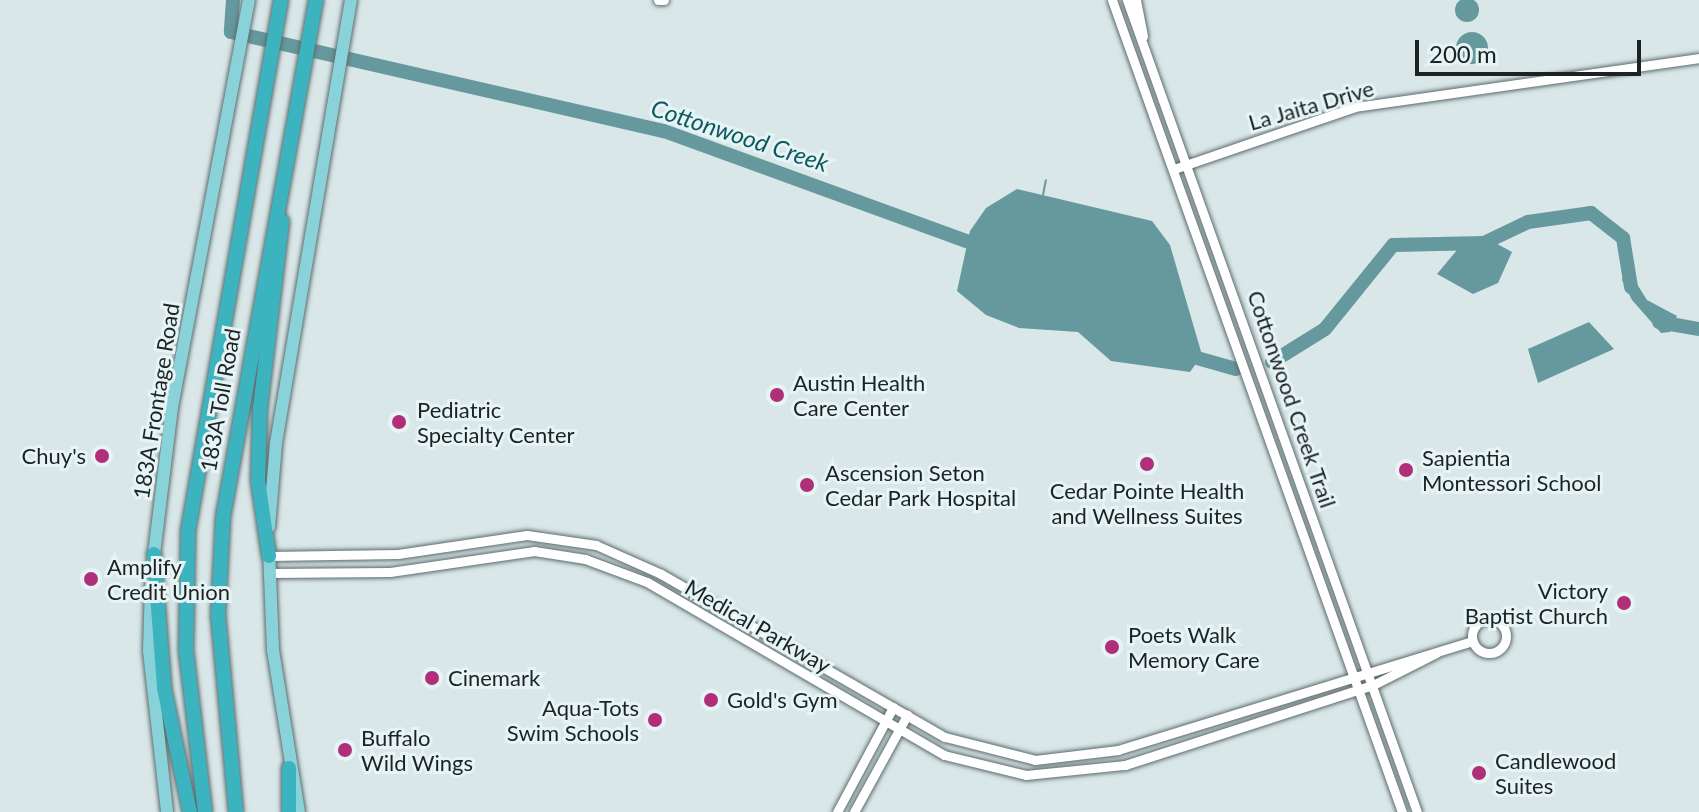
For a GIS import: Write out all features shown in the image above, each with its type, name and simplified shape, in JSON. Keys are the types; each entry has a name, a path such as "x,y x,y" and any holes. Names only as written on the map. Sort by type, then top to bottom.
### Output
{"highway":[{"name":"183A Toll Road","path":"205,812 186,651 188,531 281,0"},
{"name":"183A Toll Road","path":"236,812 219,630 223,517 316,0"},
{"path":"269,556 258,481 260,409 286,157"},
{"path":"154,554 164,688 190,812"},
{"path":"289,768 289,812"}],"main road":[{"path":"299,812 289,768 269,573 276,443 351,0"},
{"name":"183A Frontage Road","path":"167,812 149,651 154,554 172,407 249,1"}],"street":[{"name":"Cottonwood Creek Trail","path":"1112,0 1402,812"},
{"name":"Cottonwood Creek Trail","path":"1127,0 1189,164 1417,812"},
{"path":"1136,0 1144,48"},
{"name":"La Jaita Drive","path":"1174,169 1355,107 1699,58"},
{"name":"Medical Parkway","path":"269,556 373,556 484,539 552,536 596,545 692,593 965,745 1035,760 1078,758 1150,740 1368,669 1473,641"},
{"path":"484,539 486,553"},
{"name":"Medical Parkway","path":"269,573 390,572 486,553 585,559 684,604 944,755 1026,775 1088,772 1155,755 1373,685 1436,653"},
{"path":"684,604 692,593"},
{"path":"837,812 893,707"},
{"path":"854,812 907,715"},
{"path":"1150,740 1155,755"}],"water":[{"path":"1467,-2 1478,5 1479,10 1472,21 1467,22 1456,15 1455,10 1462,-1"},
{"path":"1472,32 1483,37 1488,48 1483,59 1472,64 1461,59 1456,48 1461,37"},
{"path":"1017,189 1152,221 1170,245 1202,355 1190,372 1111,361 1078,332 1019,328 986,315 957,291 970,231 986,208"},
{"path":"1490,240 1512,252 1498,283 1473,294 1437,274 1457,250"},
{"path":"1625,265 1647,300 1677,316 1670,332 1661,333 1632,300 1622,280"},
{"path":"1589,322 1614,349 1538,383 1528,349"}],"waterway":[{"name":"Cottonwood Creek","path":"233,0 231,32 664,131 982,247"},
{"path":"1043,195 1046,180"},
{"name":"Cottonwood Creek","path":"1272,362 1325,329 1393,245 1484,243 1528,222 1591,213 1623,238 1631,287"},
{"name":"Cottonwood Creek","path":"1659,322 1699,329"},
{"name":"Cottonwood Creek","path":"1183,354 1236,369"}],"place":[{"name":"Austin Health Care Center","path":"777,395"},
{"name":"Pediatric Specialty Center","path":"399,422"},
{"name":"Chuy's","path":"102,456"},
{"name":"Cedar Pointe Health and Wellness Suites","path":"1147,464"},
{"name":"Sapientia Montessori School","path":"1406,470"},
{"name":"Ascension Seton Cedar Park Hospital","path":"807,485"},
{"name":"Amplify Credit Union","path":"91,579"},
{"name":"Victory Baptist Church","path":"1624,603"},
{"name":"Poets Walk Memory Care","path":"1112,647"},
{"name":"Cinemark","path":"432,678"},
{"name":"Gold's Gym","path":"711,700"},
{"name":"Aqua-Tots Swim Schools","path":"655,720"},
{"name":"Buffalo Wild Wings","path":"345,750"},
{"name":"Candlewood Suites","path":"1479,773"}]}
